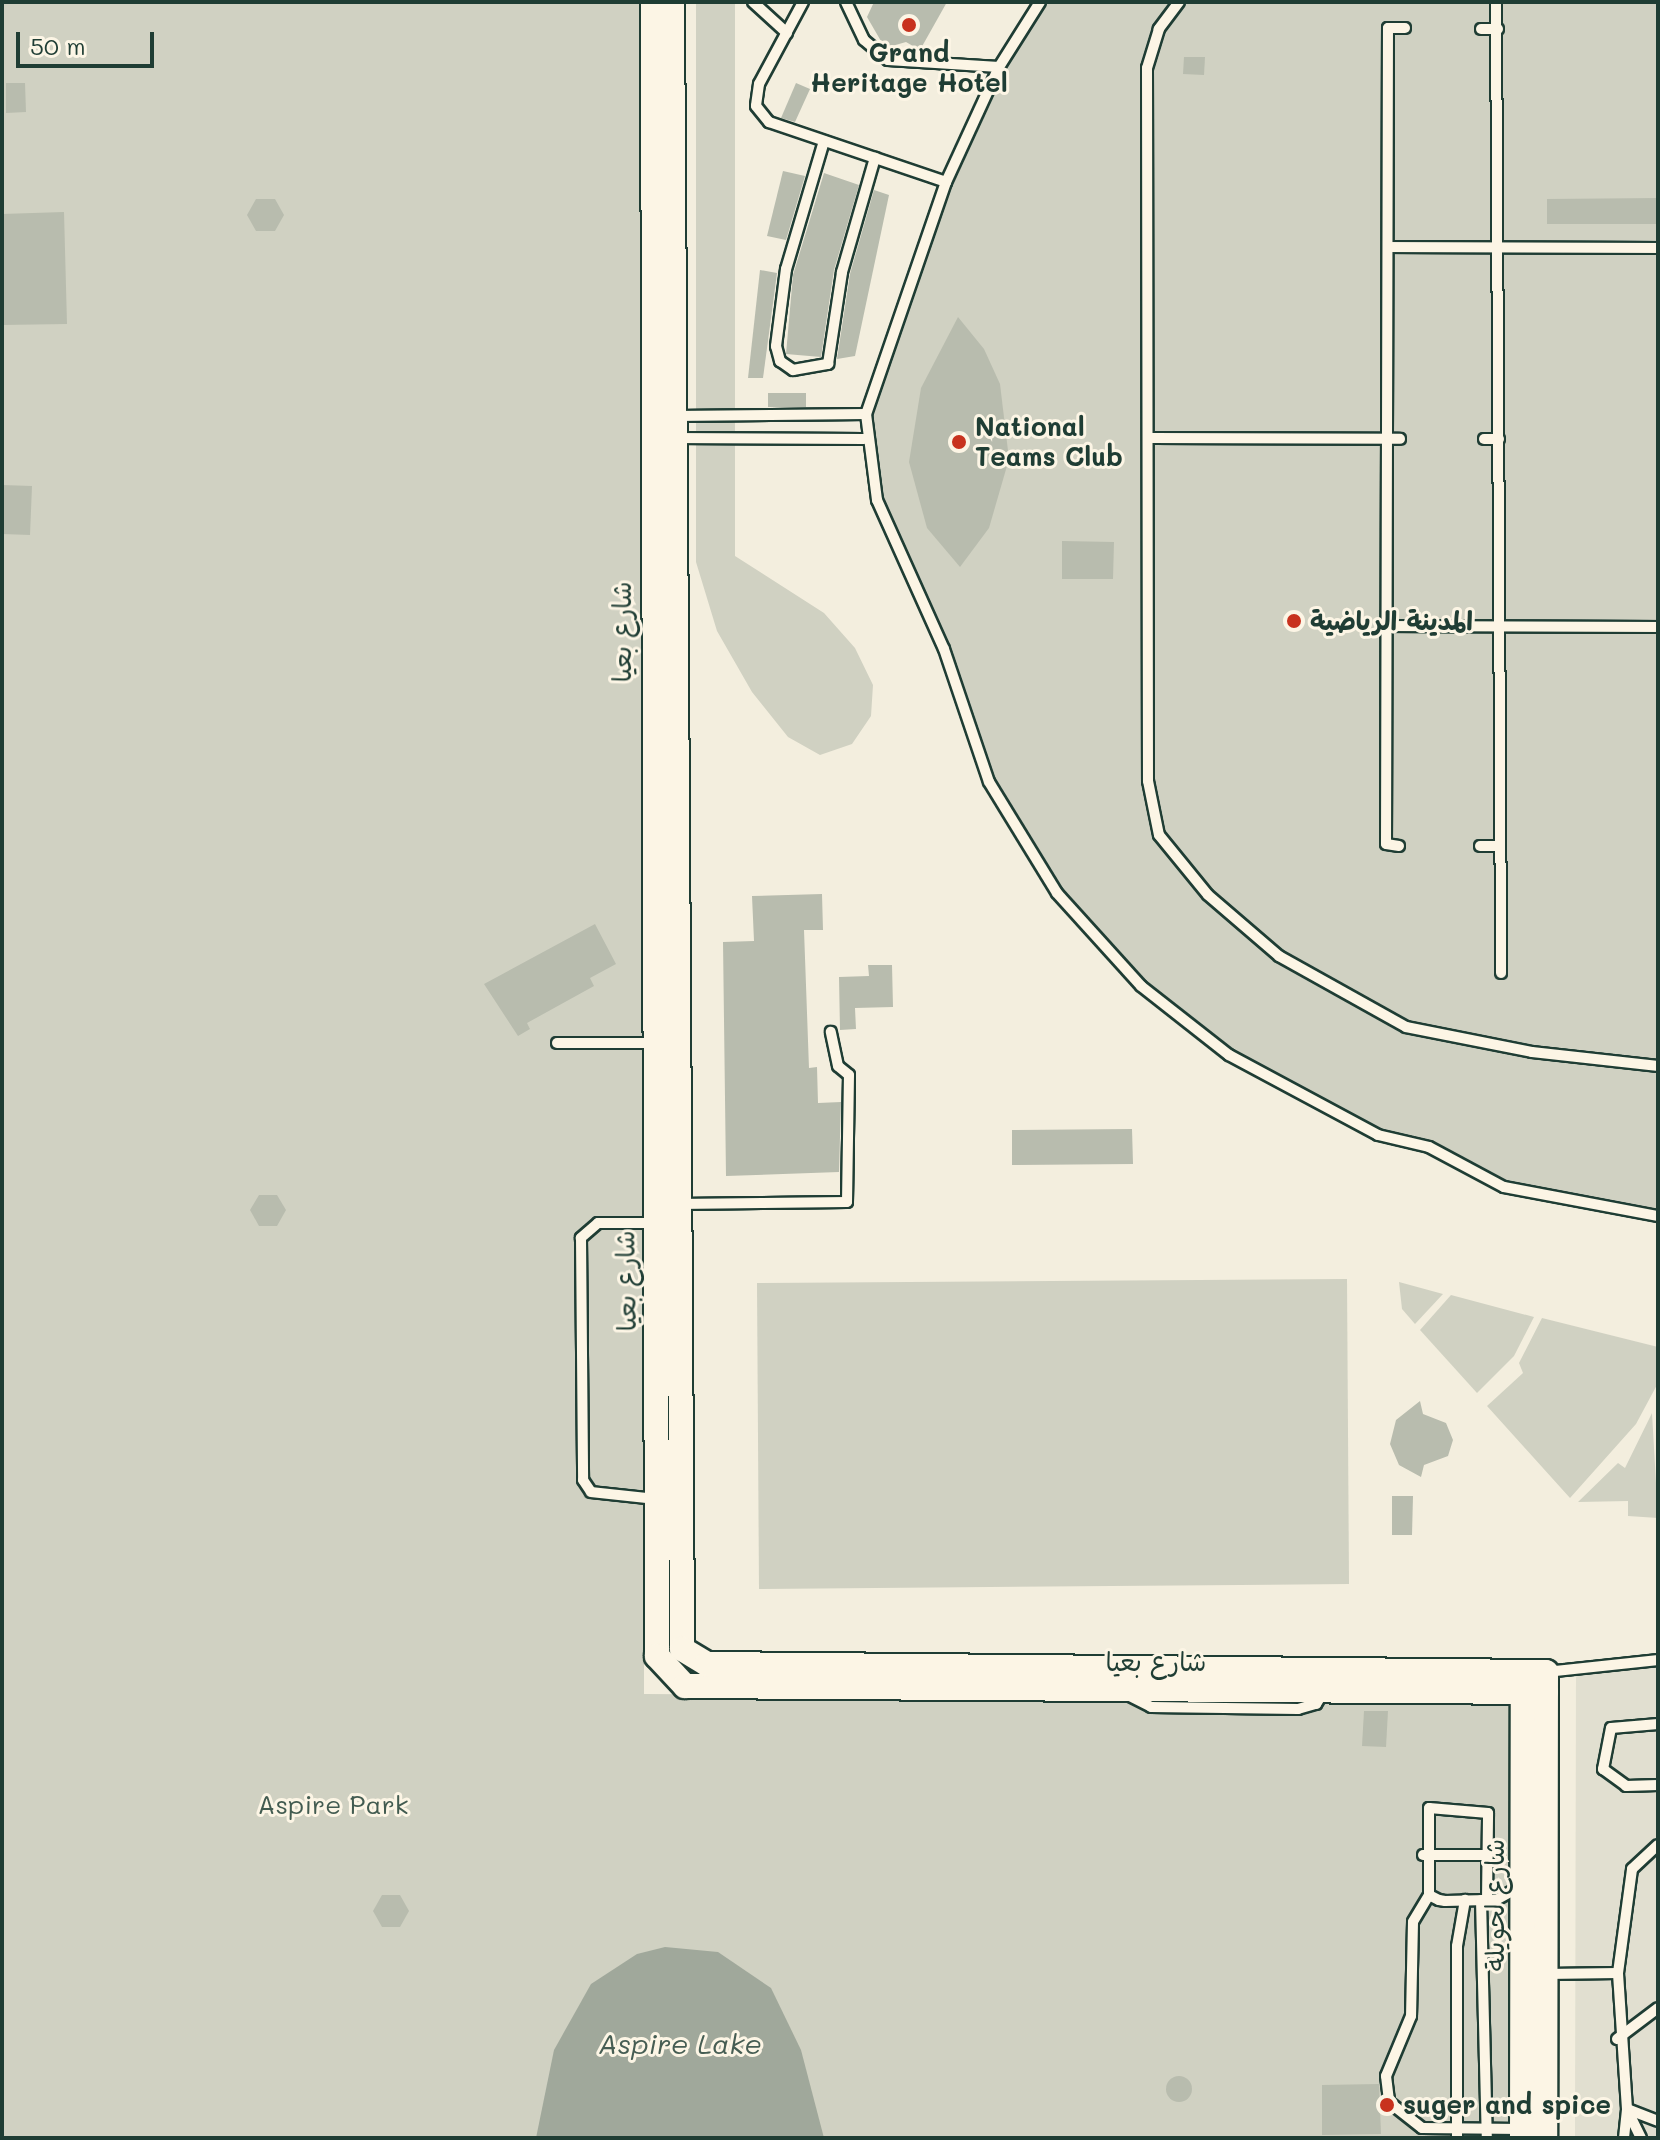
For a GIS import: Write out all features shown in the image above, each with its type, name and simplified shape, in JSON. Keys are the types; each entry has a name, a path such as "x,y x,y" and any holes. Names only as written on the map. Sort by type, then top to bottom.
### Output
{"street":[{"name":"شارع بعيا","path":"653,2 676,427 661,1211 668,1499 682,1649 697,1662 1534,1682"},
{"name":"شارع بعيا","path":"664,1043 649,427 662,142 672,2"},
{"name":"شارع بعيا","path":"668,1499 657,1656 685,1686 1324,1691 1534,1682"},
{"name":"شارع لحويلة","path":"1534,1682 1522,1885 1523,1913 1534,1974"},
{"name":"شارع لحويلة","path":"1530,2135 1534,1974 1534,1682"}],"lane":[{"path":"753,2 787,33"},
{"path":"803,2 756,106 769,122 946,182"},
{"path":"846,2 864,40 888,60 999,67"},
{"path":"1040,2 999,67 946,182 866,414 864,439 877,500 944,649 989,782 1057,893 1141,986 1229,1055 1378,1135 1429,1147 1504,1187 1658,1216"},
{"path":"1179,2 1159,29 1147,68 1152,438 1148,781 1159,835 1182,867 1279,956 1406,1027 1532,1052 1658,1066"},
{"path":"1496,2 1501,973"},
{"path":"1399,846 1386,844 1388,28 1405,28"},
{"path":"1481,29 1498,29"},
{"path":"824,141 786,269 776,346 780,361 793,370 828,364 842,272 875,158"},
{"path":"1388,247 1658,248"},
{"path":"649,427 866,414"},
{"path":"649,427 864,439"},
{"path":"1152,438 1400,439"},
{"path":"1484,439 1499,439"},
{"path":"1388,626 1658,627"},
{"path":"1480,846 1500,846"},
{"path":"668,1499 591,1492 583,1480 581,1238 598,1223 661,1211 847,1202 849,1075 838,1066 831,1032"},
{"path":"557,1043 664,1043"},
{"path":"1534,1682 1658,1660"},
{"path":"1658,1724 1611,1728 1603,1769 1626,1786 1658,1785"},
{"path":"1487,2134 1484,1933 1488,1900 1489,1816 1477,1808 1426,1810 1423,1855 1429,1895 1413,1922 1411,2016 1386,2094 1414,2126 1457,2134 1530,2135"},
{"path":"1624,2138 1627,2109 1617,2039 1618,1973 1632,1869 1658,1845"},
{"path":"1423,1855 1488,1855"},
{"path":"1488,1900 1522,1885"},
{"path":"1429,1895 1488,1900 1523,1913"},
{"path":"1457,2134 1458,1935 1465,1900"},
{"path":"1458,1935 1484,1933"},
{"path":"1534,1974 1618,1973"},
{"path":"1617,2039 1657,2009 1658,1997"},
{"path":"1627,2109 1658,2121"},
{"path":"1627,2109 1641,2138"}],"shaded area":[{"path":"1658,1662 1658,2138 1575,2138 1576,1672"}],"green space":[{"name":"Aspire Park","path":"2,2 644,2 644,1694 1517,1699 1515,2138 2,2138"},
{"path":"696,2 735,2 735,556 824,613 855,648 873,685 871,716 852,744 820,755 788,737 752,692 717,631 696,562"},
{"name":"المدينة الرياضية","path":"1040,2 1658,2 1658,1216 1504,1187 1429,1147 1378,1135 1229,1055 1141,986 1057,893 989,782 944,649 877,500 866,414 946,182 999,67"},
{"path":"1347,1279 1349,1584 759,1589 757,1283"},
{"path":"1399,1282 1443,1294 1415,1324 1402,1309"},
{"path":"1451,1295 1534,1317 1514,1356 1477,1393 1420,1330"},
{"path":"1542,1318 1658,1347 1658,1383 1636,1424 1570,1498 1487,1406 1523,1373 1519,1363"},
{"path":"1652,1413 1658,1518 1628,1516 1628,1501 1578,1502 1618,1463 1625,1468"}],"water":[{"name":"Aspire Lake","path":"665,1947 718,1952 771,1988 801,2050 824,2138 536,2138 554,2050 591,1984 637,1954"}],"building":[{"name":"Grand Heritage Hotel","path":"874,2 947,2 920,50 906,42 885,48 867,17"},
{"path":"1184,57 1205,57 1204,75 1183,74"},
{"path":"6,83 25,83 26,112 6,113"},
{"path":"796,83 810,89 795,122 781,118"},
{"path":"783,171 805,176 786,240 767,236"},
{"path":"824,173 859,185 834,270 821,357 786,354 793,275"},
{"path":"874,190 889,195 855,356 837,359 850,274"},
{"path":"1658,198 1658,224 1547,224 1547,199"},
{"path":"256,199 275,199 284,215 275,231 256,231 247,215"},
{"path":"64,212 67,324 2,325 2,214"},
{"path":"760,270 777,273 763,378 748,378"},
{"name":"National Teams Club","path":"958,317 984,349 1000,384 1009,459 989,528 960,567 927,528 909,462 921,388"},
{"path":"768,393 806,393 806,407 768,407"},
{"path":"2,485 32,486 30,535 2,534"},
{"path":"1062,541 1114,542 1113,579 1062,579"},
{"path":"822,894 823,930 804,930 809,1068 817,1067 818,1103 841,1102 839,1172 726,1176 723,942 754,941 752,896"},
{"path":"595,924 616,964 590,978 594,986 527,1023 530,1029 518,1036 484,984"},
{"path":"868,965 892,965 893,1007 855,1008 856,1029 840,1030 839,977 869,976"},
{"path":"1132,1129 1133,1164 1012,1165 1012,1130"},
{"path":"259,1195 277,1195 286,1210 277,1226 259,1226 250,1210"},
{"path":"1420,1401 1423,1414 1446,1423 1453,1440 1448,1456 1424,1465 1421,1477 1399,1465 1390,1444 1396,1420"},
{"path":"1392,1496 1413,1496 1412,1535 1392,1535"},
{"path":"1364,1711 1388,1711 1386,1747 1362,1746"},
{"path":"382,1895 400,1895 409,1911 400,1927 382,1927 373,1911"},
{"path":"1179,2076 1188,2080 1192,2089 1188,2098 1179,2102 1170,2098 1166,2089 1170,2080"},
{"path":"1379,2084 1381,2134 1322,2135 1322,2085"}],"place":[{"name":"Grand Heritage Hotel","path":"909,25"},
{"name":"National Teams Club","path":"959,442"},
{"name":"المدينة الرياضية","path":"1294,621"},
{"name":"suger and spice","path":"1387,2105"}]}
